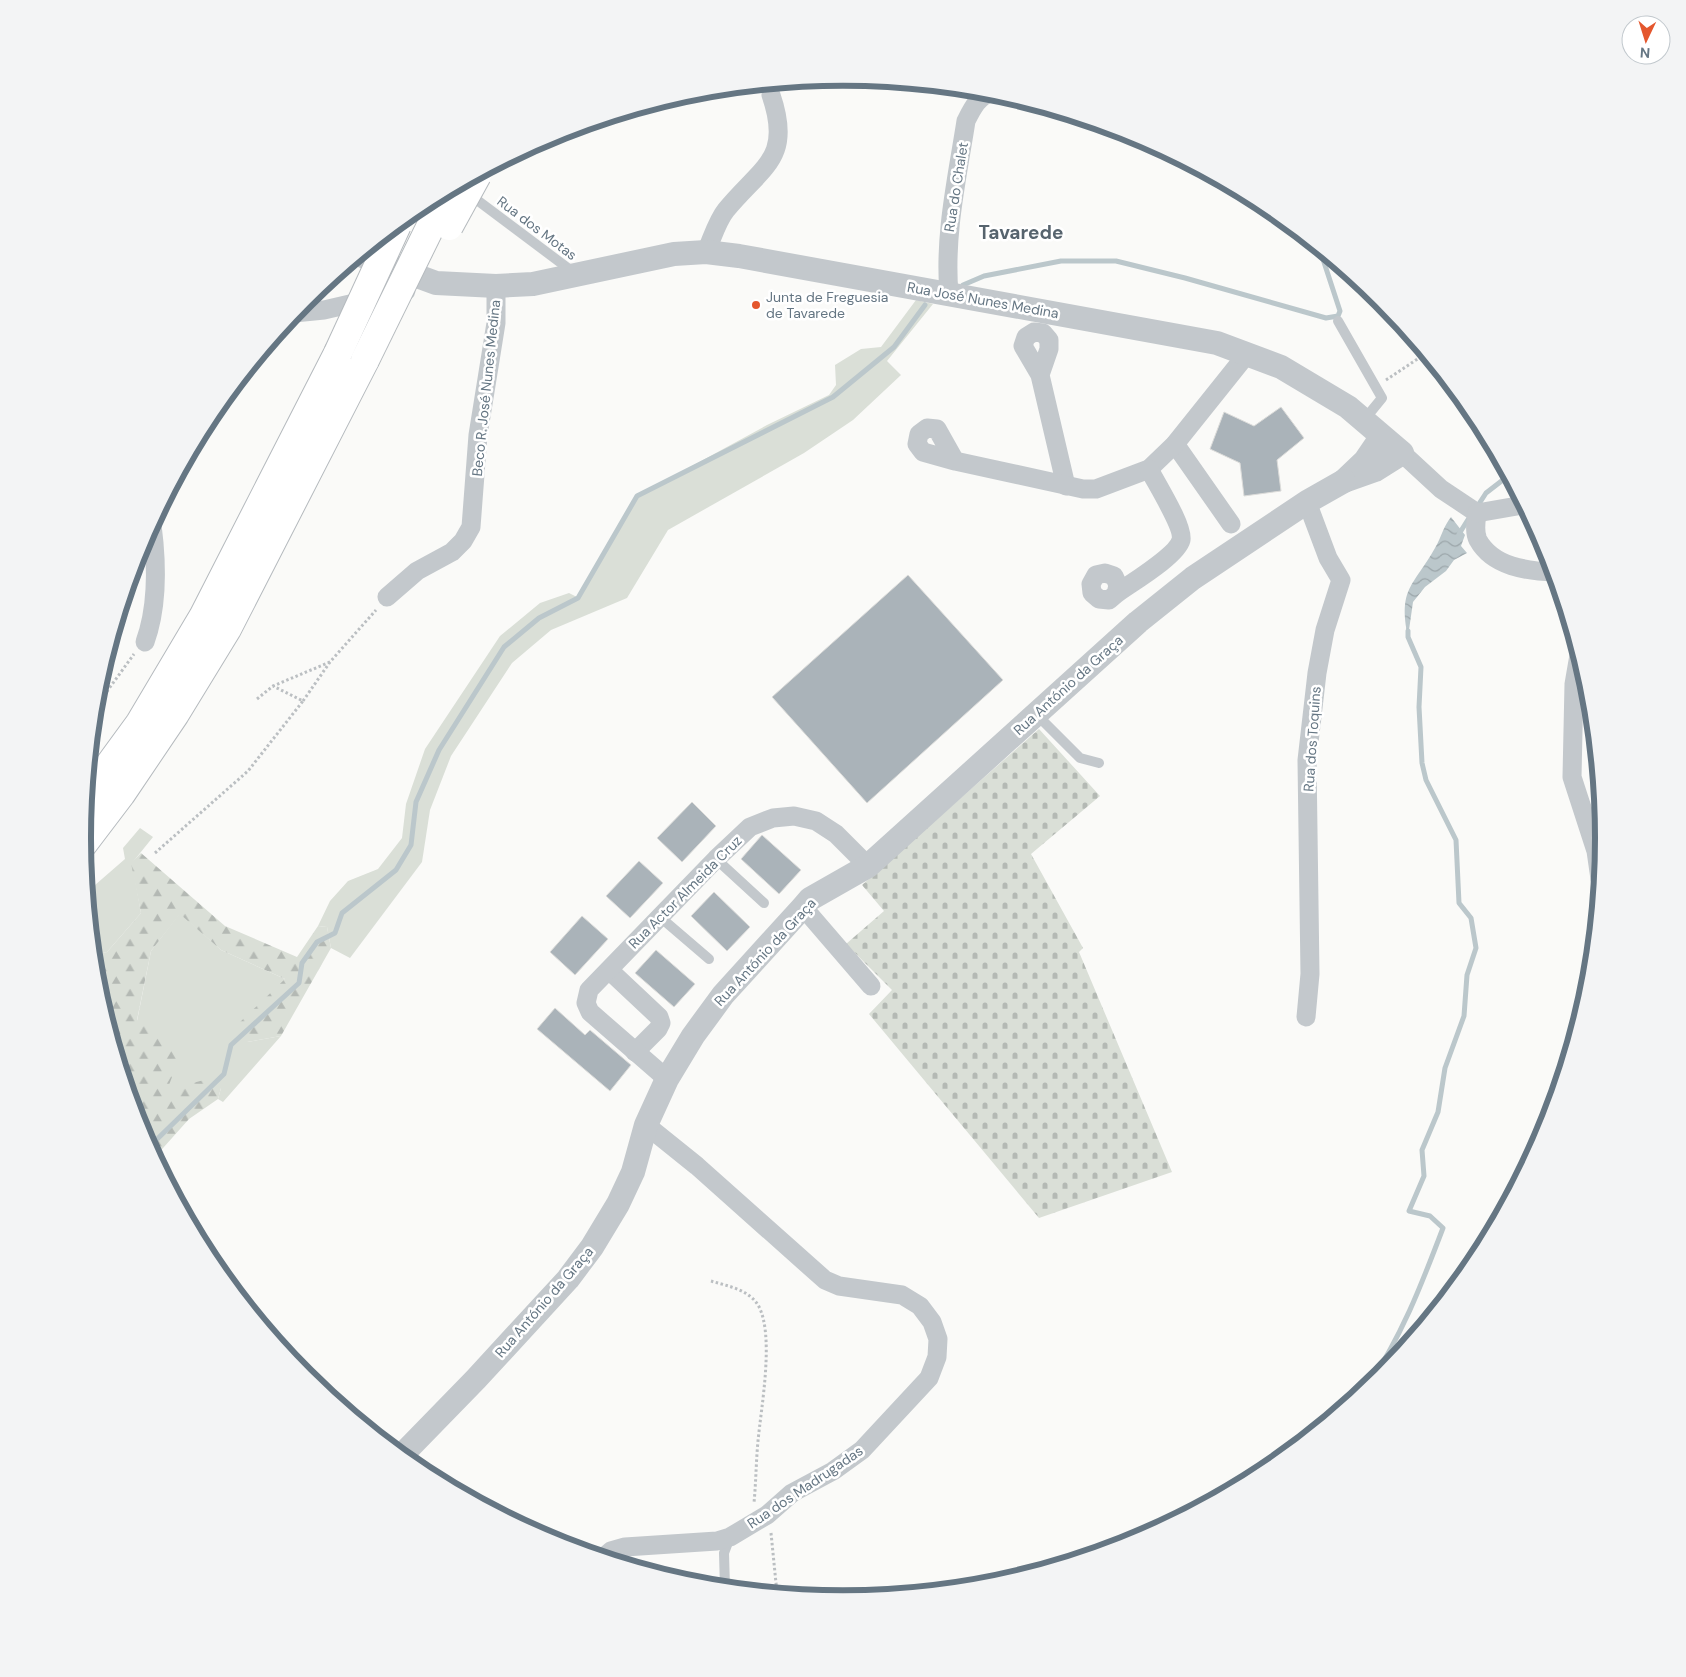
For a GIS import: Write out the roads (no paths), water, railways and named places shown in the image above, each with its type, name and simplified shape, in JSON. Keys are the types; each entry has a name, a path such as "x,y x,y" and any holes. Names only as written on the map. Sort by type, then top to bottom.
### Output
{"main road":[{"path":"384,322 423,273 472,184"},
{"path":"91,832 121,794 154,746 227,629 365,360 443,202"},
{"path":"92,789 140,723 203,617 338,353 391,238"}],"street":[{"path":"706,252 724,212 766,166 776,152 780,134 778,115 770,95"},
{"name":"Rua do Chalet","path":"949,294 946,264 948,231 966,121 973,106 980,99"},
{"name":"Rua José Nunes Medina","path":"366,257 436,283 496,286 533,284 645,258 706,252 739,256 1217,343 1281,367 1348,407 1402,453"},
{"path":"307,312 324,310 436,283"},
{"name":"Beco R. José Nunes Medina","path":"387,597 417,571 452,552 463,541 471,527 478,435 496,323 496,286"},
{"path":"955,461 1066,486 1096,489 1149,469 1176,444 1247,354"},
{"path":"1040,375 1066,486"},
{"name":"Rua António da Graça","path":"1344,481 1364,461 1382,436"},
{"path":"1176,444 1231,524"},
{"path":"1402,453 1441,489 1477,514 1518,506"},
{"name":"Rua António da Graça","path":"406,1451 476,1380 568,1279 592,1247 618,1204 632,1172 646,1125 667,1079 693,1036 723,995 810,899 868,866 1138,622 1193,578 1307,502 1344,481 1375,470 1402,453"},
{"path":"1116,594 1176,550 1182,539 1179,528 1149,469"},
{"name":"Rua dos Toquins","path":"1306,1017 1310,974 1307,760 1317,673 1325,630 1341,580 1328,558 1307,502"},
{"path":"1477,514 1476,531 1478,540 1493,556 1510,566 1545,571"},
{"path":"145,642 151,625 156,555 154,538"},
{"path":"1576,671 1574,684 1572,777 1595,847"},
{"name":"Rua Actor Almeida Cruz","path":"667,1079 590,1012 586,1003 590,990 716,859 750,827 773,818 794,816 816,821 836,834 868,866"},
{"path":"803,907 871,986"},
{"path":"609,970 659,1017 661,1023 658,1030 635,1052"},
{"name":"Rua dos Madrugadas","path":"608,1553 624,1546 717,1541 730,1537 760,1519 792,1493 832,1471 862,1450 929,1378 937,1357 938,1339 932,1322 920,1306 902,1295 839,1286 825,1280 697,1166 646,1125"}],"lane":[{"name":"Rua dos Motas","path":"463,189 576,275"},
{"path":"1338,321 1382,398 1364,420"},
{"path":"1036,714 1080,758 1099,762"},
{"path":"716,859 764,903"},
{"path":"660,917 709,959"},
{"path":"724,1581 724,1553 730,1537"}],"water":[{"path":"1451,517 1465,535 1461,546 1467,553 1454,560 1446,571 1425,587 1413,602 1408,637 1405,621 1406,598 1414,580 1435,548"}],"waterway":[{"path":"963,285 984,276 1061,261 1116,261 1185,278 1326,318 1338,316 1340,311 1323,260"},
{"path":"155,1141 224,1074 231,1045 299,983 302,963 317,942 335,933 342,913 396,870 411,845 416,802 439,750 504,647 539,618 578,598 637,496 833,397 894,347 925,305"},
{"path":"1477,507 1486,493 1504,479"},
{"path":"1459,534 1469,518"},
{"path":"1383,1361 1400,1331 1418,1291 1443,1228 1430,1216 1409,1211 1424,1176 1422,1150 1438,1112 1445,1068 1464,1016 1467,975 1476,948 1471,918 1459,903 1456,840 1426,780 1422,763 1419,707 1421,667 1408,637 1408,631"}],"place":[{"name":"Junta de Freguesia de Tavarede","path":"756,305"}],"district":[{"name":"Tavarede","path":"1021,232"}]}
